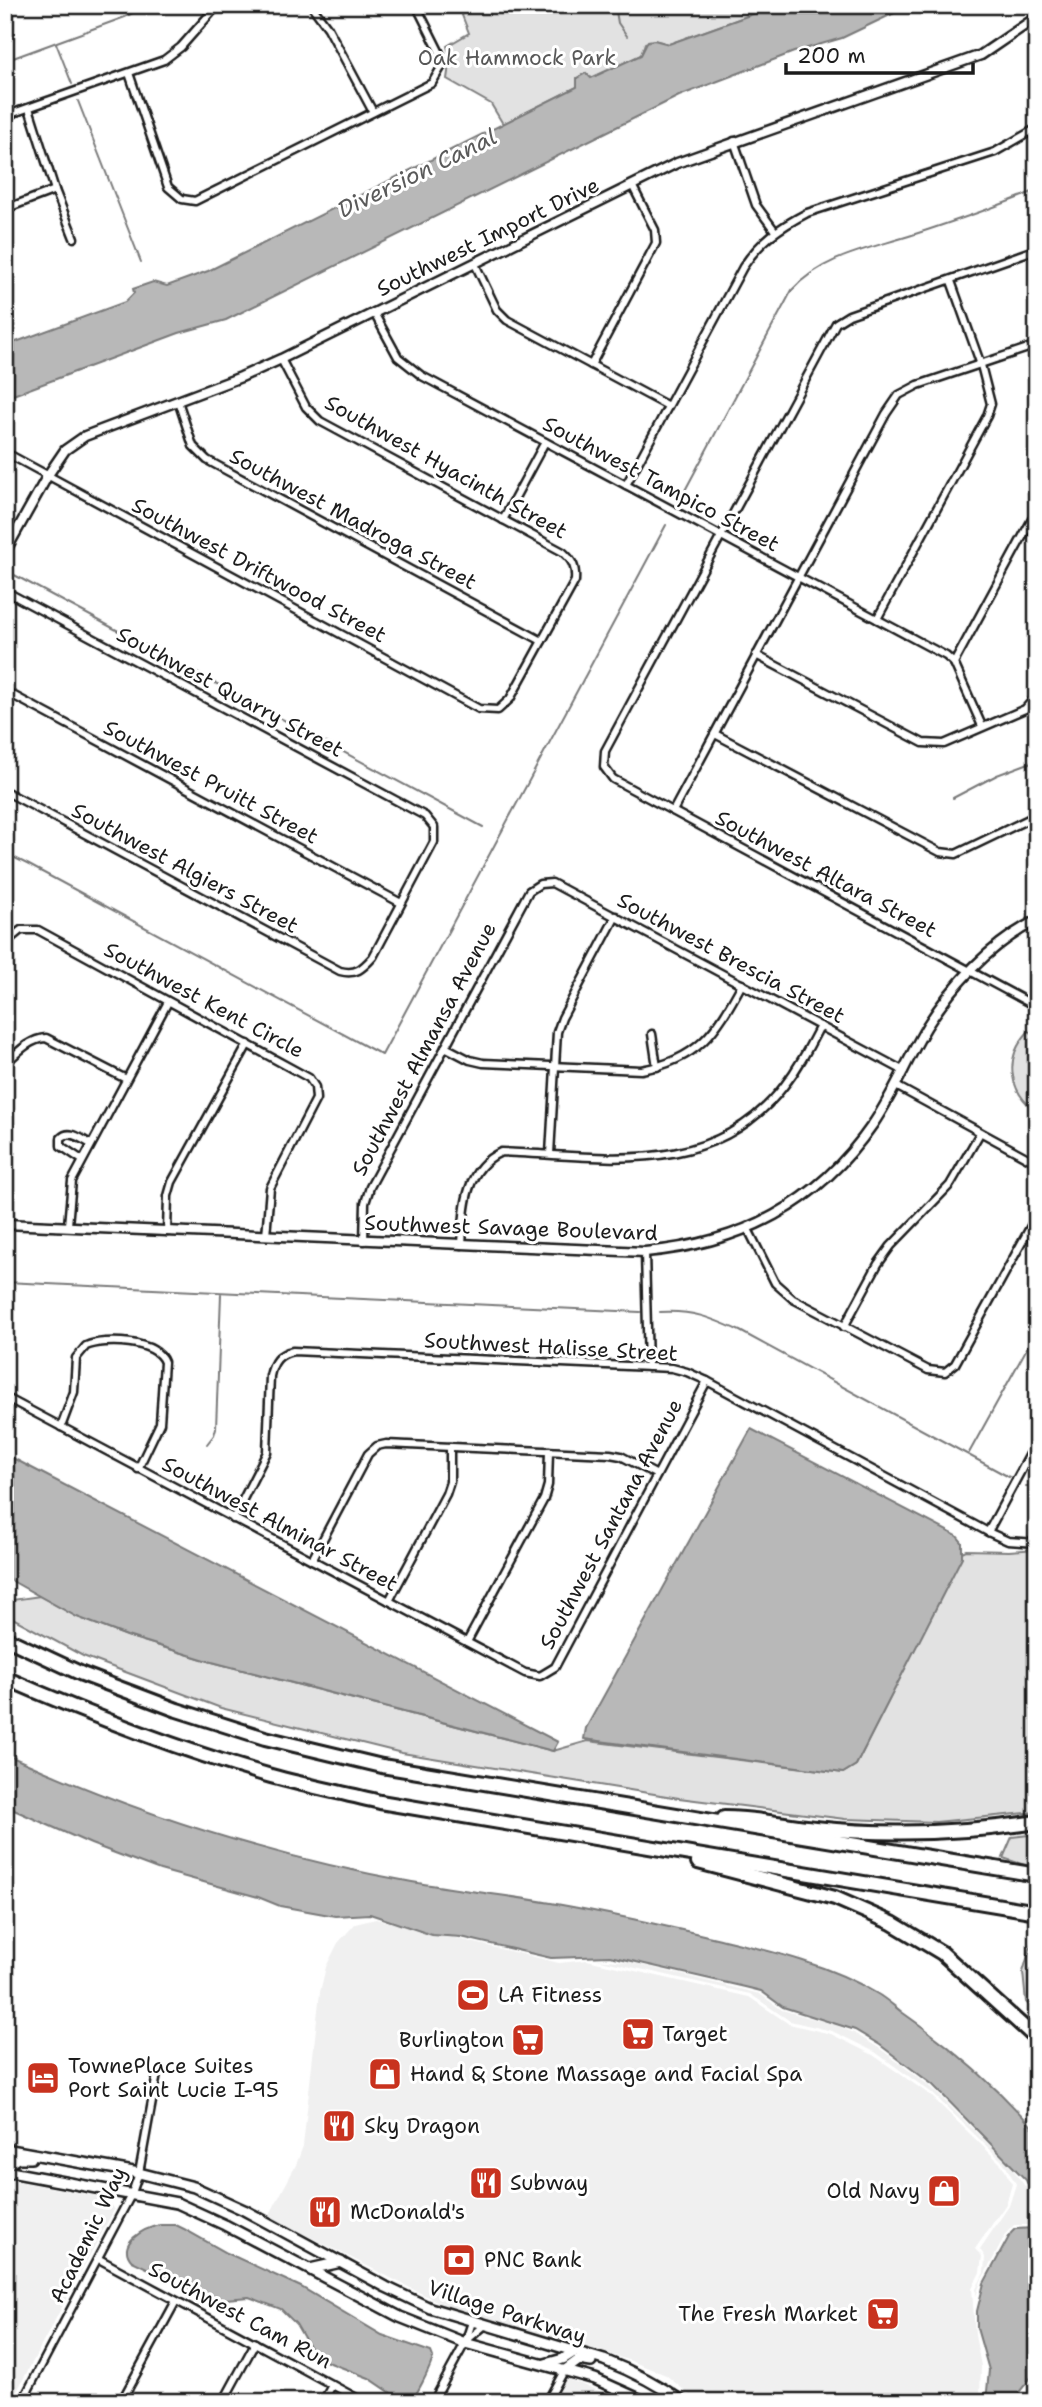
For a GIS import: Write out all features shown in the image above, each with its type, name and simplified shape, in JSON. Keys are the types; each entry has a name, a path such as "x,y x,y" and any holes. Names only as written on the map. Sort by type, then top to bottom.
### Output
{"highway":[{"path":"5,1638 82,1674 177,1710 265,1738 382,1766 1037,1875"},
{"path":"5,1678 76,1709 164,1742 272,1777 380,1801 1037,1912"},
{"path":"688,1818 740,1818 816,1828 878,1832 969,1830 1037,1822"},
{"path":"668,1851 707,1865 835,1898 892,1923 942,1953 1037,2039"}],"main road":[{"name":"Village Parkway","path":"5,2150 139,2173 194,2187 217,2196 409,2298 484,2326 623,2368 662,2387 683,2402"},
{"path":"5,2169 18,2158 61,2164 70,2161"},
{"name":"Village Parkway","path":"5,2169 163,2199 195,2209 400,2317 465,2343 615,2386 646,2402"},
{"path":"308,2269 341,2262"},
{"path":"540,2364 563,2359 573,2352"},
{"path":"564,2371 579,2360 614,2369 623,2368"}],"street":[{"path":"5,116 164,60 176,52 218,5"},
{"path":"311,5 328,28 373,112"},
{"path":"129,72 168,187 182,199 195,201 432,83 442,66 440,53 416,5"},
{"name":"Southwest Import Drive","path":"5,552 65,450 85,436 281,359 688,158 981,55 1037,17"},
{"path":"29,108 55,190 74,238"},
{"path":"626,485 743,267 758,245 775,231 807,213 995,152 1037,128"},
{"path":"734,141 756,205 775,231"},
{"path":"591,365 656,243 655,230 632,186"},
{"path":"5,209 55,190"},
{"path":"722,536 836,323 849,315 1037,249"},
{"path":"475,264 502,316 668,405"},
{"path":"877,620 991,404 981,365 951,281"},
{"name":"Southwest Tampico Street","path":"374,313 391,347 412,370 946,656 954,663"},
{"path":"673,811 886,414 900,395 918,385 1037,345"},
{"name":"Southwest Hyacinth Street","path":"281,359 306,407 320,421 563,552 571,560 576,568 575,581 542,641"},
{"name":"Southwest Madroga Street","path":"178,401 193,446 207,460 542,641"},
{"path":"503,520 545,442"},
{"name":"Southwest Driftwood Street","path":"12,456 480,709 498,710 510,699 542,641"},
{"path":"982,726 954,663 1037,510"},
{"name":"Southwest Altara Street","path":"722,536 605,751 604,766 613,779 1037,1007"},
{"name":"Southwest Quarry Street","path":"5,592 425,816 434,827 434,842 401,903"},
{"path":"756,655 923,743 944,744 1025,709 1037,695"},
{"name":"Southwest Pruitt Street","path":"5,691 401,903"},
{"path":"715,734 940,852 956,854 1037,815"},
{"name":"Southwest Algiers Street","path":"5,791 340,971 361,971 373,957 401,903"},
{"name":"Southwest Brescia Street","path":"540,884 552,883 904,1071"},
{"name":"Southwest Almansa Avenue","path":"364,1241 365,1203 370,1186 529,891 540,884"},
{"path":"550,1154 557,1032 616,916"},
{"name":"Southwest Savage Boulevard","path":"5,1224 645,1252 674,1250 720,1239 748,1229 797,1203 829,1176 874,1123 927,1027 951,993 970,970 993,949 1037,920"},
{"name":"Southwest Kent Circle","path":"5,943 20,930 38,930 304,1074 313,1082 315,1104 270,1188 266,1236"},
{"path":"445,1046 470,1060 483,1063 641,1070 657,1067 683,1058 708,1040 742,984"},
{"path":"68,1226 71,1186 82,1160 168,1002"},
{"path":"463,1245 464,1203 469,1188 486,1159 500,1152 639,1159 668,1156 698,1148 734,1131 760,1112 783,1088 800,1064 820,1026"},
{"path":"652,1034 657,1067"},
{"path":"5,1064 27,1044 39,1038 46,1038 126,1079"},
{"path":"167,1231 168,1196 172,1182 248,1044"},
{"path":"895,1086 1037,1163"},
{"path":"844,1327 878,1264 891,1246 950,1185 980,1133"},
{"path":"82,1160 61,1146 61,1138 72,1134 91,1144"},
{"path":"748,1229 775,1283 793,1299 928,1370 945,1372 955,1364 1037,1215"},
{"path":"645,1252 648,1367"},
{"path":"61,1427 74,1392 76,1358 86,1346 104,1342 150,1347 161,1356 163,1362 162,1415 158,1432 138,1469"},
{"name":"Southwest Halisse Street","path":"233,1519 267,1452 270,1376 276,1359 293,1351 672,1368 707,1381 988,1532 1008,1541 1037,1543"},
{"name":"Southwest Santana Avenue","path":"540,1676 555,1667 707,1381"},
{"name":"Southwest Alminar Street","path":"5,1397 525,1673 540,1676"},
{"path":"988,1532 1037,1441"},
{"path":"312,1560 368,1454 377,1446 386,1444 549,1451 621,1457 657,1475"},
{"path":"389,1601 446,1494 450,1482 450,1447"},
{"path":"467,1642 544,1499 548,1485 549,1451"},
{"name":"Academic Way","path":"22,2402 132,2193 139,2173 158,2074"},
{"name":"Southwest Cam Run","path":"99,2259 364,2402"},
{"path":"121,2402 176,2301"},
{"path":"433,2402 465,2343 472,2322"},
{"path":"465,2343 484,2326"},
{"path":"223,2402 255,2343"},
{"path":"547,2402 564,2371"},
{"path":"323,2402 332,2385"}],"shaded area":[{"path":"376,1919 559,1963 587,1960 749,1997 789,2024 831,2034 873,2055 930,2095 1002,2165 1012,2184 1006,2204 975,2249 982,2256 980,2272 972,2288 975,2335 981,2366 980,2395 977,2402 698,2402 666,2375 562,2339 469,2315 438,2302 269,2216 303,2146 320,1992 326,1967 338,1943 355,1924"},
{"path":"596,1959 629,1962 760,1994 782,2010 835,2025 879,2048 931,2087 1012,2168 1027,2189 1027,2210 1032,2218 1031,2225 1014,2225 1008,2231 981,2281 976,2296 976,2289 984,2273 985,2257 980,2249 1009,2206 1016,2184 1004,2163 932,2093 875,2052 832,2031 790,2021 750,1994"},
{"path":"5,2179 106,2198 114,2210 11,2402 5,2402"},
{"path":"565,2378 615,2397 623,2402 552,2402"}],"green space":[{"name":"Oak Hammock Park","path":"458,5 778,5 669,44 654,40 645,43 641,55 590,79 586,73 577,78 577,87 503,124 491,104 447,79 450,58 447,46 469,33"},
{"path":"1037,1031 1037,1112 1027,1104 1015,1084 1013,1063 1020,1042 1028,1032"},
{"path":"1037,1549 1037,1812 936,1822 845,1819 679,1798 402,1753 221,1708 83,1656 5,1614 5,1601 40,1596 78,1617 127,1636 212,1662 553,1751 588,1741 843,1773 856,1765 962,1552"},
{"path":"1037,1834 1037,1869 1003,1858 1012,1837"},
{"path":"1035,1932 1037,2013 1026,2002 1023,1972"}],"water":[{"name":"Diversion Canal","path":"778,5 911,5 842,38 794,52 679,96 226,320 179,333 5,398 5,346 125,302 134,293 133,289 153,282 167,286 208,271 577,87 577,78 586,73 591,78 641,55 648,41 669,44"},
{"path":"751,1429 957,1536 962,1542 962,1557 856,1765 843,1773 584,1739 586,1728"},
{"path":"5,1454 558,1742 553,1751 212,1662 127,1636 77,1617 5,1577"},
{"path":"5,1754 154,1814 256,1846 360,1872 572,1907 716,1938 819,1966 879,1995 973,2068 1037,2132 1037,2370 1020,2391 1016,2402 986,2402 989,2370 977,2328 977,2311 984,2283 1011,2233 1015,2229 1034,2228 1036,2218 1030,2210 1030,2189 1026,2180 933,2085 880,2045 855,2030 783,2007 761,1991 745,1987 610,1956 551,1958 461,1937 432,1935 370,1914 335,1916 280,1906 258,1897 160,1870 91,1844 5,1806"},
{"path":"160,2225 176,2225 227,2253 301,2287 382,2335 431,2352 432,2361 416,2395 410,2402 403,2401 369,2378 320,2359 314,2355 296,2324 281,2309 249,2297 214,2300 132,2261 127,2248 129,2242 147,2229"}],"waterway":[{"path":"5,61 125,17 147,5"},
{"path":"615,5 618,23 627,36"},
{"path":"56,43 72,84"},
{"path":"78,101 141,262"},
{"path":"682,496 792,290 804,279 817,269 846,256 957,220 1037,190"},
{"path":"5,858 13,857 29,865 382,1055 666,525"},
{"path":"5,570 483,827"},
{"path":"953,798 997,775 1037,760"},
{"path":"5,1282 640,1312"},
{"path":"207,1444 216,1428 221,1294"},
{"path":"660,1312 702,1316 740,1331 1009,1477"},
{"path":"969,1453 1037,1330"},
{"path":"1026,1486 1037,1490"}],"place":[{"name":"LA Fitness","path":"473,1995"},
{"name":"Target","path":"638,2034"},
{"name":"Burlington","path":"528,2040"},
{"name":"Hand & Stone Massage and Facial Spa","path":"385,2074"},
{"name":"TownePlace Suites Port Saint Lucie I-95","path":"43,2078"},
{"name":"Sky Dragon","path":"339,2126"},
{"name":"Subway","path":"486,2183"},
{"name":"Old Navy","path":"944,2191"},
{"name":"McDonald's","path":"325,2212"},
{"name":"PNC Bank","path":"459,2260"},
{"name":"The Fresh Market","path":"883,2314"}]}
